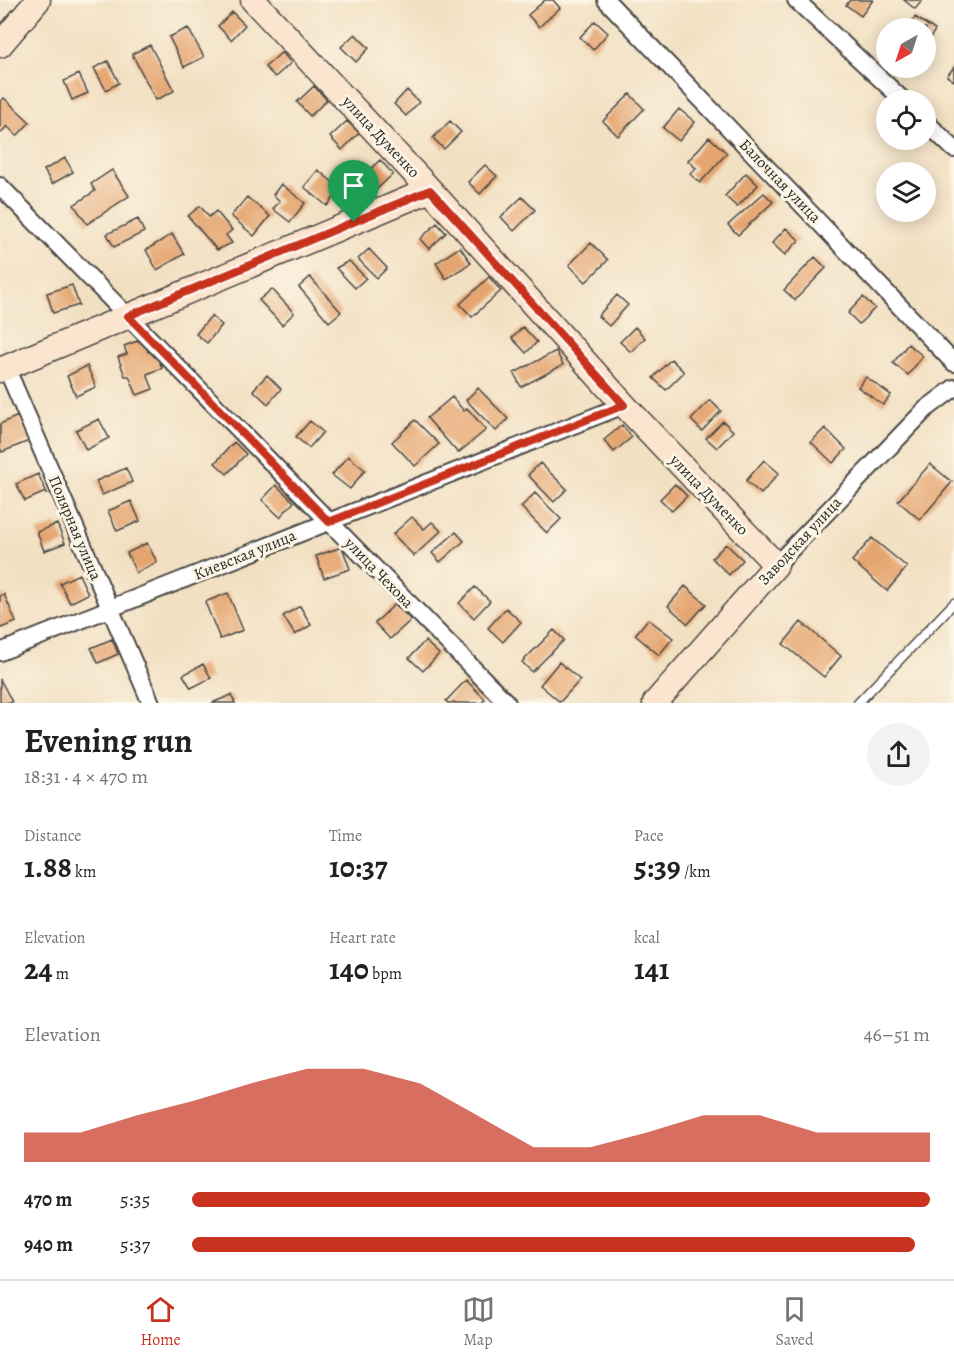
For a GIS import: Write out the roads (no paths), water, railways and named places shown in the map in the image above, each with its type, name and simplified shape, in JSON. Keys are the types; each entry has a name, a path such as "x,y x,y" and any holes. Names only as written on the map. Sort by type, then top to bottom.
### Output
{"street":[{"path":"0,45 38,0"},
{"name":"улица Думенко","path":"253,0 430,190 624,405 776,565"},
{"name":"Балочная улица","path":"606,0 954,363"},
{"path":"796,0 892,90"},
{"path":"936,132 954,149"},
{"name":"улица Чехова","path":"0,186 507,703"},
{"path":"2,363 128,316 430,190"},
{"name":"Полярная улица","path":"2,363 151,703"},
{"name":"Заводская улица","path":"655,703 776,565 926,409 954,388"},
{"name":"Киевская улица","path":"0,652 624,405"}],"lane":[{"path":"858,703 954,603"}]}
